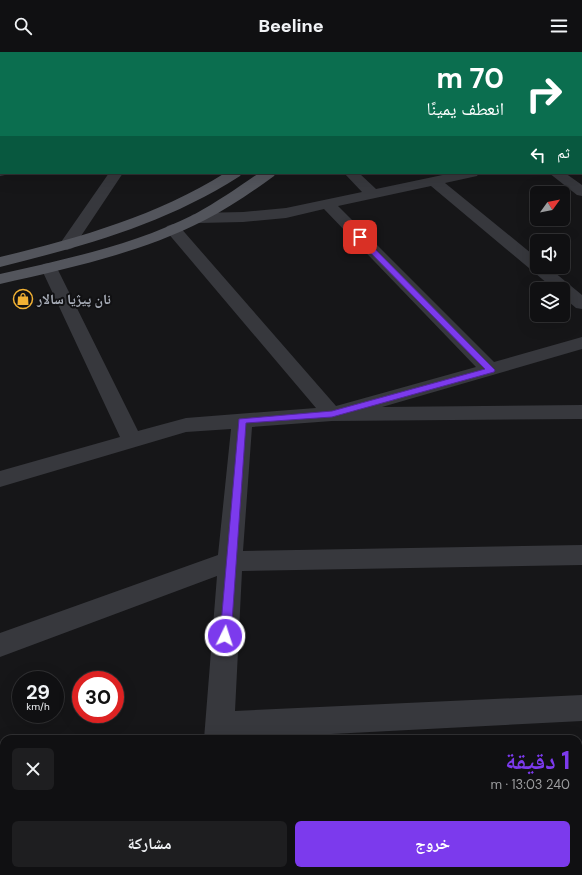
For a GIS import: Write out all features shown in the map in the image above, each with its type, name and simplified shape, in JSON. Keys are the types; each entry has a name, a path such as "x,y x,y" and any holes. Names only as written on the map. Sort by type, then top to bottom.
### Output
{"main road":[{"path":"0,262 67,245 115,230 165,211 196,196 233,174"},
{"path":"0,279 49,268 115,250 173,229 198,218 231,199 268,174"}],"street":[{"path":"67,245 115,174"},
{"path":"352,174 373,195"},
{"path":"198,218 265,215 373,195 468,174"},
{"path":"557,174 582,192"},
{"path":"435,182 530,261"},
{"path":"327,204 491,370"},
{"path":"173,229 332,414"},
{"path":"49,268 132,440"},
{"path":"546,274 582,304"},
{"path":"332,414 582,343"},
{"path":"0,479 186,425 332,414 582,412"},
{"path":"242,421 230,561 219,732 582,708"},
{"path":"0,645 230,561 582,555"}],"place":[{"name":"نان پيژيا سالار","path":"23,299"}],"route":[{"path":"225,636 242,421 332,414 491,370 360,237"}]}
